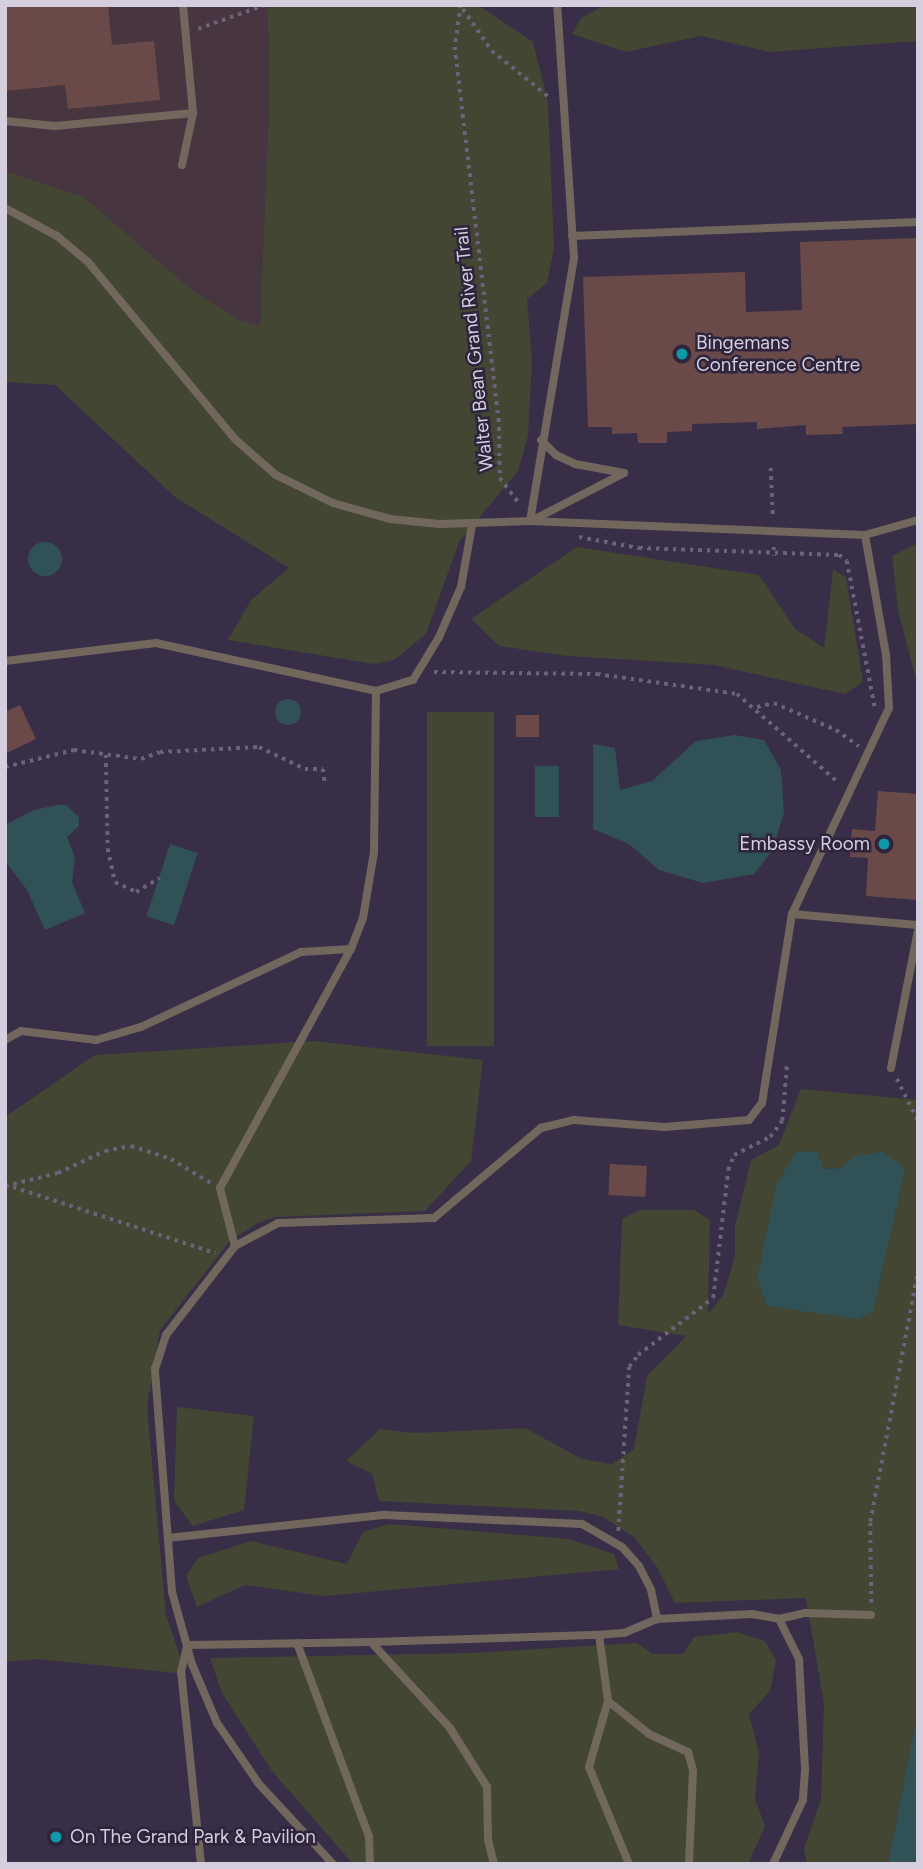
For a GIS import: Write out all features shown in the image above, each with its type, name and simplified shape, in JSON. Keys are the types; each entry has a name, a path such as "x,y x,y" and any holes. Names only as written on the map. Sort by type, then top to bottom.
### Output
{"lane":[{"path":"182,165 192,113 183,5"},
{"path":"530,522 541,440 552,410 574,257 557,5"},
{"path":"5,121 55,126 192,113"},
{"path":"5,208 57,236 88,262 236,440 276,475 332,503 390,519 472,525 530,522 865,535 918,520"},
{"path":"572,236 918,222"},
{"path":"530,522 624,473 575,464 556,455 541,440"},
{"path":"5,661 156,643 376,691 413,680 461,587 472,525"},
{"path":"332,1864 259,1784 217,1723 187,1645 172,1592 155,1369 166,1335 235,1247 278,1223 434,1218 541,1128 574,1120 665,1127 749,1120 762,1103 792,914 848,790 867,752 883,728 891,694 865,535"},
{"path":"235,1247 220,1188 352,949 363,918 374,852 376,691"},
{"path":"792,914 918,927 891,1068"},
{"path":"5,1040 21,1031 96,1040 141,1027 301,952 352,949"},
{"path":"168,1538 386,1515 582,1524 617,1544 639,1566 651,1590 657,1619"},
{"path":"187,1645 599,1635 624,1633 657,1619 752,1614 779,1619 805,1613 871,1615"},
{"path":"773,1864 803,1800 805,1770 799,1659 779,1619"},
{"path":"599,1635 608,1701 589,1767 629,1864"},
{"path":"371,1642 450,1728 487,1787 488,1840 494,1864"},
{"path":"296,1643 369,1837 370,1864"},
{"path":"187,1645 181,1672 201,1864"},
{"path":"608,1701 649,1734 688,1752 693,1771 689,1864"}],"path":[{"path":"186,32 238,18 265,5"},
{"path":"461,6 492,51 563,108"},
{"name":"Walter Bean Grand River Trail","path":"461,6 455,47 499,419 500,478 530,522"},
{"path":"771,468 773,515"},
{"path":"566,533 625,547 747,549 774,556 824,553 847,561 872,703 883,728"},
{"path":"774,547 774,556"},
{"path":"418,671 597,674 737,694 757,707 848,790"},
{"path":"757,707 774,703 836,730 867,752"},
{"path":"5,767 74,750 141,759 160,752 259,747 306,769 323,768 325,784"},
{"path":"106,755 108,849 115,882 136,892 159,878"},
{"path":"617,1544 629,1367 638,1355 713,1298 728,1170 734,1156 770,1137 782,1121 788,1063"},
{"path":"891,1068 917,1119"},
{"path":"8,1186 58,1173 105,1151 131,1146 171,1159 220,1188"},
{"path":"8,1186 226,1258"},
{"path":"871,1615 870,1522 918,1271"}],"shaded area":[{"path":"5,5 267,5 270,80 260,326 239,320 192,290 84,197 5,171"},
{"path":"267,5 478,5 533,42 548,103 554,248 547,283 527,299 532,360 528,436 518,471 459,542 426,634 394,660 374,664 228,640 251,600 289,568 175,497 55,385 5,382 5,171 84,197 192,290 239,320 260,326 270,80"},
{"path":"605,5 918,5 918,41 770,52 701,36 626,52 572,34 581,18"},
{"path":"45,542 57,547 62,559 57,571 45,576 33,571 28,559 33,547"},
{"path":"918,543 918,687 898,610 892,556"},
{"path":"577,547 759,575 795,629 824,648 833,569 846,577 863,682 845,694 714,665 568,656 499,646 471,619"},
{"path":"288,699 297,703 301,712 297,721 288,725 279,721 275,712 279,703"},
{"path":"427,712 494,712 494,1046 427,1046"},
{"path":"735,735 764,740 781,770 784,813 772,851 754,874 703,883 659,870 629,844 593,829 593,744 615,748 620,790 652,781 696,741"},
{"path":"535,766 559,766 559,817 535,817"},
{"path":"66,805 79,817 79,826 67,837 75,857 72,882 85,913 45,930 27,890 5,861 5,825 34,810"},
{"path":"170,844 198,853 174,925 147,916"},
{"path":"314,1041 483,1060 471,1161 425,1211 275,1217 258,1223 230,1241 160,1330 147,1407 166,1615 186,1674 37,1659 5,1662 5,1117 95,1055"},
{"path":"801,1089 918,1100 918,1713 888,1864 807,1864 804,1849 821,1799 824,1704 806,1598 675,1603 657,1567 634,1537 603,1517 580,1511 379,1501 372,1474 346,1461 380,1429 414,1433 525,1428 582,1459 612,1464 634,1449 647,1376 686,1336 618,1325 622,1219 640,1210 694,1210 710,1220 708,1314 723,1296 735,1256 735,1226 751,1160 779,1145","holes":["844,1168 757,1278 823,1169"]},
{"path":"797,1151 817,1152 823,1169 843,1168 854,1156 883,1152 905,1169 873,1310 858,1319 767,1306 757,1278 777,1183"},
{"path":"177,1407 254,1416 244,1510 193,1526 174,1501"},
{"path":"389,1524 569,1539 614,1554 619,1569 325,1596 245,1585 197,1607 186,1576 198,1558 251,1541 347,1564 363,1532"},
{"path":"737,1632 765,1641 776,1660 770,1691 749,1714 759,1753 755,1799 765,1826 748,1864 353,1864 272,1771 222,1693 210,1658 472,1653 637,1643 652,1654 683,1654 694,1637"},
{"path":"918,1713 918,1864 888,1864 915,1726"}],"building":[{"path":"5,5 108,5 112,45 154,41 160,100 68,109 65,85 5,91"},
{"name":"Bingemans Conference Centre","path":"918,238 918,424 842,427 843,434 806,435 806,425 757,429 757,422 692,424 692,431 667,432 667,443 638,443 637,433 612,434 612,427 588,427 583,277 745,272 746,312 802,310 800,242"},
{"path":"20,705 36,739 5,754 5,712"},
{"path":"516,715 539,715 539,737 516,737"},
{"name":"Embassy Room","path":"878,791 918,794 918,900 866,896 868,858 850,857 852,829 875,831"},
{"path":"610,1164 647,1166 645,1197 608,1195"}],"place":[{"name":"Bingemans Conference Centre","path":"682,354"},
{"name":"Embassy Room","path":"884,844"},
{"name":"On The Grand Park & Pavilion","path":"56,1837"}]}
